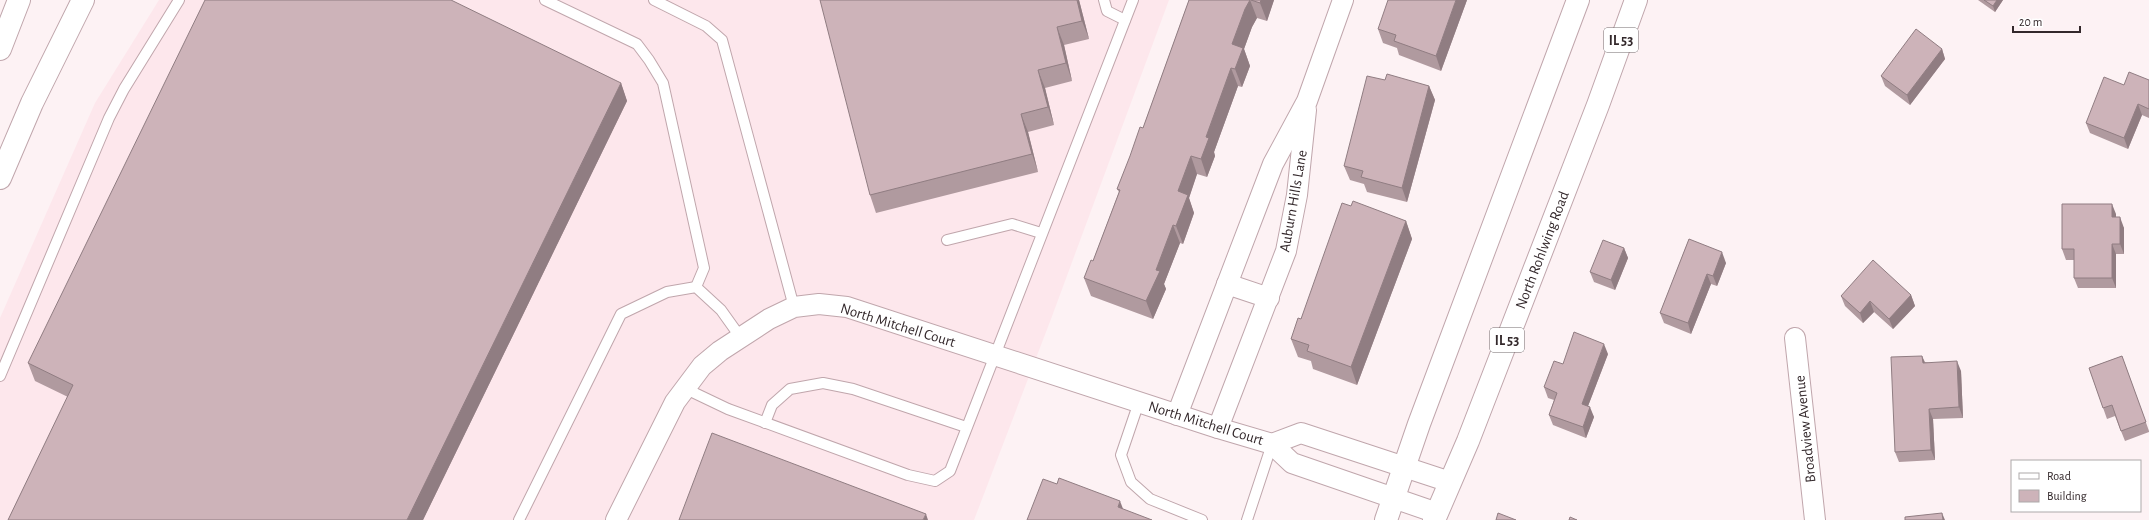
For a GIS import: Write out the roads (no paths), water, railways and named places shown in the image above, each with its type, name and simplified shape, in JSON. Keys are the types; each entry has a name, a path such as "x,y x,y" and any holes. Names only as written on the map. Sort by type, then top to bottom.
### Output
{"main road":[{"path":"0,49 19,0"},
{"path":"0,178 32,103 83,0"},
{"name":"North Rohlwing Road","path":"1436,517 1468,441 1598,105 1636,0"},
{"path":"1386,520 1419,424 1577,1"}],"street":[{"name":"Auburn Hills Lane","path":"1177,415 1272,164 1307,101 1343,0"},
{"name":"Auburn Hills Lane","path":"1218,428 1286,251 1294,209 1307,101"},
{"path":"1227,284 1269,298"},
{"name":"North Mitchell Court","path":"616,520 675,402 684,388 702,366 769,319 794,307 819,304 848,307 1177,415 1272,444 1292,463 1393,498 1436,517"},
{"name":"Broadview Avenue","path":"1795,338 1815,520"},
{"name":"North Mitchell Court","path":"1272,444 1301,433 1450,482"}],"lane":[{"path":"0,376 109,118 124,89 180,0"},
{"path":"545,0 637,44 663,83 704,268 696,287"},
{"path":"654,0 706,26 722,40 794,307"},
{"path":"1104,0 1107,10 1125,20"},
{"path":"684,388 728,409 908,475 935,481 950,471 1041,233 1133,0"},
{"path":"947,240 1012,224 1041,233"},
{"path":"696,287 721,310 741,338"},
{"path":"519,520 622,314 667,292 696,287"},
{"path":"765,423 772,405 790,389 823,383 853,389 966,428"},
{"path":"1139,402 1121,455 1131,482 1150,499 1202,520"},
{"path":"1247,520 1272,444"}]}
